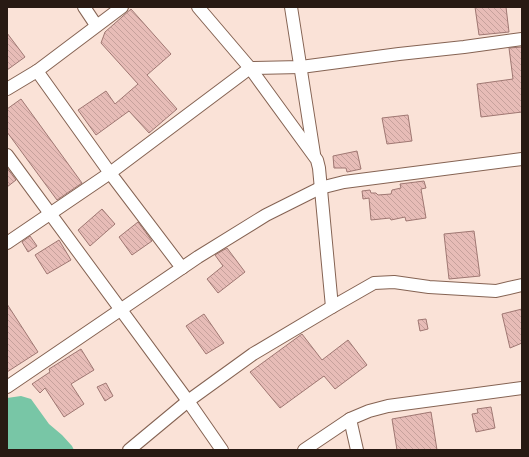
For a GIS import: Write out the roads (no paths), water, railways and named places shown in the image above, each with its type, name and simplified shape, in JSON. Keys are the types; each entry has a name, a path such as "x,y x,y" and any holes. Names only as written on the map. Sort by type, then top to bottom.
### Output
{"street":[{"path":"84,7 96,25"},
{"path":"7,89 37,71 96,25 122,7"},
{"path":"198,7 250,68 314,155"},
{"path":"291,7 314,155 319,168 332,307"},
{"path":"7,243 110,173 250,68 301,67 522,39"},
{"path":"37,71 110,173 182,268"},
{"path":"7,155 188,401 222,450"},
{"path":"7,387 182,268 266,215 320,188 344,182 522,159"},
{"path":"129,450 188,401 253,354 374,283 394,282 429,287 496,291 522,285"},
{"path":"304,450 350,419 368,411 388,406 522,388"},
{"path":"350,419 357,450"}]}
